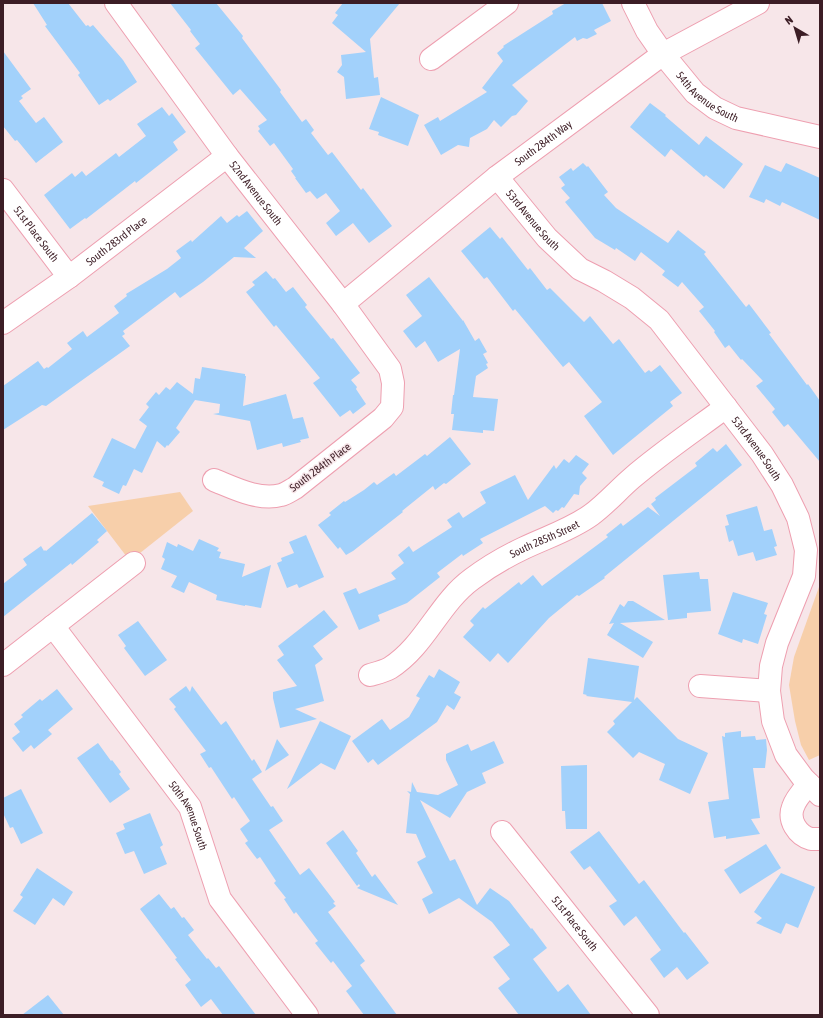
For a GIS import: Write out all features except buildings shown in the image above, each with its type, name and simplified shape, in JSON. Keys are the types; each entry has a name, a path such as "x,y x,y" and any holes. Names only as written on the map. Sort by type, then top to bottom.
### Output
{"street":[{"name":"52nd Avenue South","path":"116,3 227,156 343,304 390,369 393,383"},
{"path":"431,59 507,3"},
{"name":"54th Avenue South","path":"633,3 647,31 663,54 695,93 715,108 736,118 820,137"},
{"name":"South 284th Way","path":"343,304 497,177 663,54 758,3"},
{"name":"South 283rd Place","path":"3,323 69,277 227,156"},
{"name":"53rd Avenue South","path":"497,177 547,238 580,269 604,281 632,298 659,320 762,454 782,485 798,518 806,550 804,576 777,643 771,666 769,691 773,721 786,755 803,778 814,789"},
{"name":"51st Place South","path":"3,190 69,277"},
{"name":"South 284th Place","path":"214,480 250,494 265,496 281,495 295,488 383,418 392,407 393,383"},
{"name":"South 285th Street","path":"370,675 390,668 402,659 418,642 447,602 470,580 493,564 523,548 566,530 592,514 631,478 726,407"},
{"path":"3,665 134,563"},
{"name":"50th Avenue South","path":"53,626 190,806 220,899 307,1015"},
{"path":"700,686 769,691"},
{"path":"814,789 796,800 792,808 792,818 795,828 802,835 811,839 820,839"},
{"name":"51st Place South","path":"502,832 648,1015"}],"shaded area":[{"path":"180,492 193,511 130,561 88,506"},
{"path":"819,587 820,755 809,760 801,745 789,685 794,657"}]}
